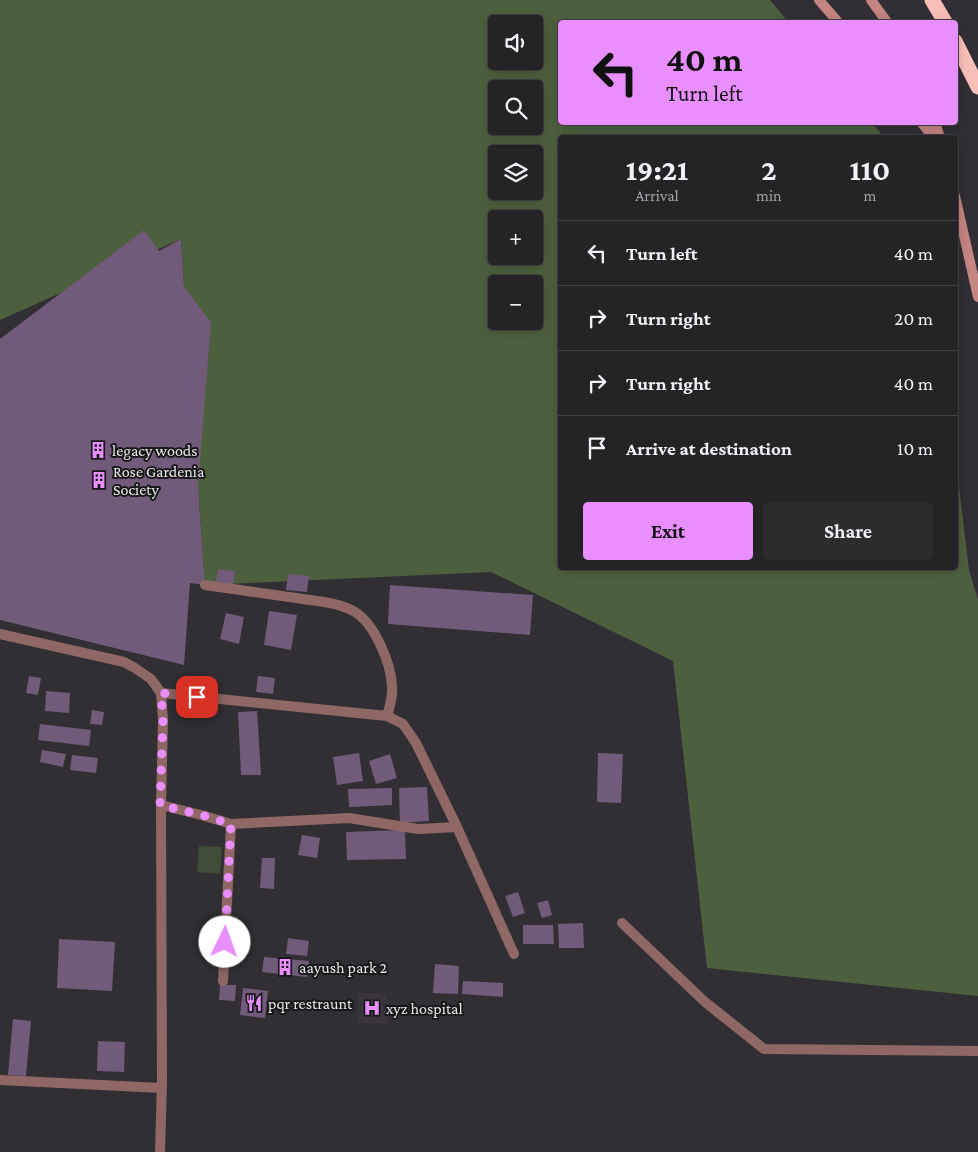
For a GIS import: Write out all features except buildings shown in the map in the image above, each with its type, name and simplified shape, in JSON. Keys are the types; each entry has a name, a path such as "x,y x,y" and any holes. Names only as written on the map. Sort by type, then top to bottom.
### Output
{"highway":[{"path":"932,0 944,20"},
{"path":"958,47 978,87"}],"street":[{"path":"819,0 836,20"},
{"path":"871,0 886,20"},
{"path":"923,125 932,135"},
{"path":"958,209 978,297"},
{"path":"205,585 334,604 355,612 364,620 384,652 389,668 392,696 388,716"},
{"path":"0,634 124,662 151,679 161,693 163,720 160,805 162,1088 160,1152"},
{"path":"161,693 388,716 403,724 416,743 457,827 514,954"},
{"path":"160,805 231,824 349,818 418,830 457,827"},
{"path":"223,981 231,824"},
{"path":"622,923 705,1002 764,1050 978,1051"},
{"path":"0,1080 162,1088"}],"shaded area":[{"name":"xyz hospital","path":"358,993 387,994 387,1024 358,1023"}],"green space":[{"path":"0,0 770,0 786,20 558,20 558,125 874,125 882,135 558,135 558,570 958,570 958,479 969,570 978,600 978,996 707,968 673,661 491,572 205,585 181,239 0,320"},
{"path":"199,846 222,847 220,874 197,872"}],"place":[{"name":"legacy woods","path":"98,450"},
{"name":"Rose Gardenia Society","path":"99,480"},
{"name":"aayush park 2","path":"285,967"},
{"name":"pqr restraunt","path":"254,1003"},
{"name":"xyz hospital","path":"372,1008"}],"route":[{"path":"197,697 161,693 163,720 160,805 231,824 225,942"}]}
